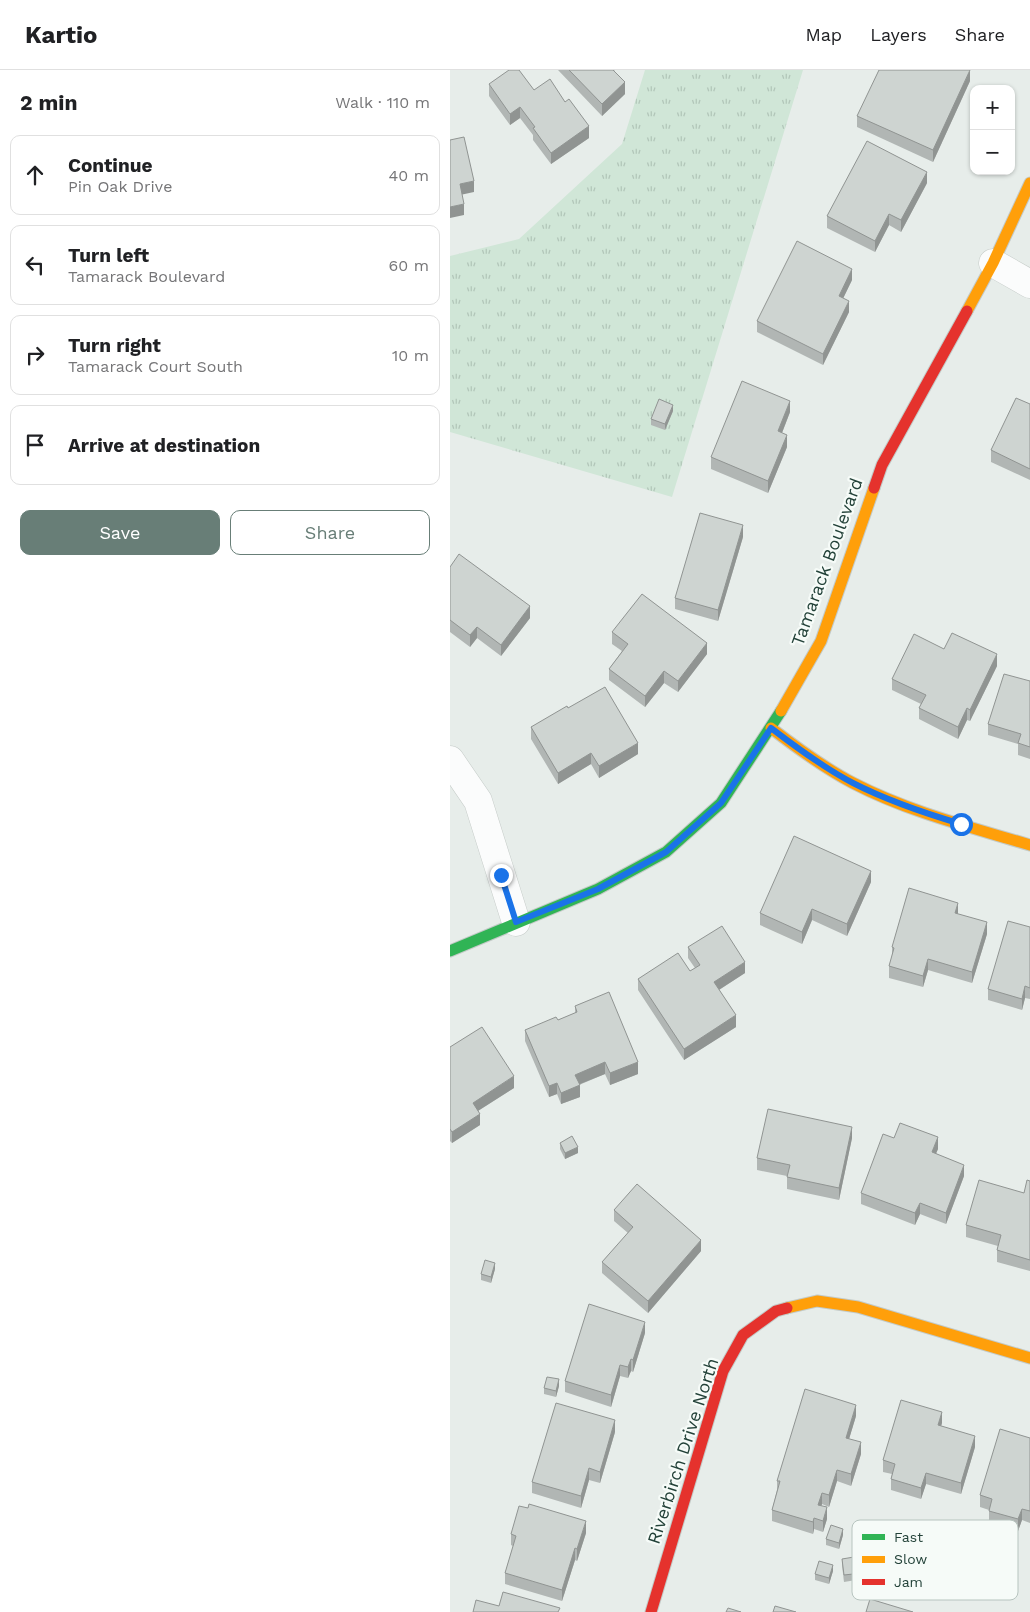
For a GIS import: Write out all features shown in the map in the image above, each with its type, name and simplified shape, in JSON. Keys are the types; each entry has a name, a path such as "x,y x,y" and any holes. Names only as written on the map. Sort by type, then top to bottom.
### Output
{"street":[{"name":"Tamarack Boulevard","path":"450,951 598,889 666,852 721,803 771,728 821,641 882,466 993,263 1030,184"},
{"path":"993,263 1030,284"},
{"path":"771,728 810,757 853,783 909,808 1030,845"},
{"path":"450,760 478,801 516,922"},
{"name":"Riverbirch Drive North","path":"651,1612 723,1371 742,1335 776,1311 817,1301 858,1307 1030,1358"}],"green space":[{"path":"645,70 803,70 672,497 450,432 450,256 519,239 622,144"}],"building":[{"path":"509,70 519,70 534,90 550,79 565,102 569,99 589,126 551,153 520,107 510,114 489,84"},
{"path":"569,70 613,70 625,82 602,104"},
{"path":"879,70 970,70 933,150 857,116"},
{"path":"464,137 474,181 460,184 464,204 450,207 450,140"},
{"path":"867,141 927,172 901,220 889,214 875,241 827,216"},
{"path":"797,241 852,269 839,296 849,301 823,354 757,321"},
{"path":"742,381 790,401 778,431 787,435 768,481 711,457"},
{"path":"1016,398 1030,404 1030,469 991,450"},
{"path":"659,399 673,405 665,424 651,419"},
{"path":"700,513 743,525 718,610 675,598"},
{"path":"459,554 530,606 501,645 477,627 470,635 450,620 450,567"},
{"path":"642,594 707,643 678,681 664,671 645,696 609,669 628,644 612,632"},
{"path":"952,633 997,654 970,710 967,708 958,727 919,708 926,695 892,679 914,634 944,649"},
{"path":"1004,674 1030,681 1030,747 1018,743 1021,734 988,724"},
{"path":"605,687 638,743 599,766 591,753 558,773 531,727"},
{"path":"794,836 871,871 847,924 812,909 802,932 760,913"},
{"path":"909,888 958,903 955,913 987,922 972,972 928,959 923,976 889,966 894,948 892,947"},
{"path":"1008,921 1030,927 1030,988 1025,986 1022,999 988,989"},
{"path":"722,926 745,962 714,982 736,1015 684,1049 638,979 678,953 690,971 700,965 688,947"},
{"path":"609,992 638,1062 610,1073 605,1062 575,1075 580,1085 561,1093 557,1083 549,1086 525,1030 556,1017 558,1020 577,1012 575,1006"},
{"path":"482,1027 514,1076 473,1103 480,1114 452,1132 450,1129 450,1047"},
{"path":"768,1109 852,1127 839,1188 787,1177 790,1165 757,1158"},
{"path":"900,1123 938,1137 932,1152 964,1165 946,1213 920,1203 915,1213 861,1193 883,1134 894,1138"},
{"path":"572,1136 578,1147 565,1153 560,1143"},
{"path":"979,1180 1024,1193 1027,1180 1030,1181 1030,1260 997,1250 1001,1235 966,1225"},
{"path":"637,1184 701,1240 648,1301 602,1262 633,1227 614,1210"},
{"path":"485,1260 495,1263 491,1277 481,1274"},
{"path":"589,1304 645,1322 633,1360 631,1359 628,1367 620,1365 611,1395 565,1381"},
{"path":"547,1377 559,1379 556,1391 544,1388"},
{"path":"805,1389 856,1405 846,1438 861,1442 851,1474 837,1470 829,1495 822,1493 818,1505 827,1507 823,1521 814,1518 813,1522 772,1510 780,1481 777,1481"},
{"path":"901,1400 942,1412 938,1425 975,1436 961,1483 926,1473 921,1488 891,1479 895,1464 883,1460"},
{"path":"556,1403 615,1420 600,1472 589,1468 581,1496 532,1482"},
{"path":"1000,1429 1030,1438 1030,1511 1022,1509 1018,1519 989,1511 992,1499 980,1495"},
{"path":"529,1504 586,1521 577,1549 575,1548 562,1590 505,1573 516,1536 511,1534 519,1506 528,1508"},
{"path":"831,1525 843,1529 839,1543 826,1539"},
{"path":"852,1557 852,1574 844,1575 842,1559"},
{"path":"819,1561 833,1565 829,1578 815,1574"},
{"path":"503,1592 560,1608 558,1612 473,1612 476,1600 499,1606"},
{"path":"870,1600 873,1600 913,1612 866,1612"},
{"path":"775,1606 796,1612 773,1612"},
{"path":"728,1608 741,1612 726,1612"}],"traffic: fast":[{"path":"450,951 598,889 666,852 721,803 781,711"}],"traffic: slow":[{"path":"967,311 993,263 1030,183"},
{"path":"781,711 821,641 874,488"},
{"path":"771,728 832,771 874,793 918,811 1030,845"},
{"path":"787,1308 817,1301 858,1307 1030,1358"}],"traffic: jam":[{"path":"874,488 882,465 967,311"},
{"path":"651,1612 723,1371 743,1335 776,1311 787,1308"}],"route":[{"path":"501,875 516,922 598,889 666,852 721,803 771,728 810,757 853,783 909,808 961,824"}]}
